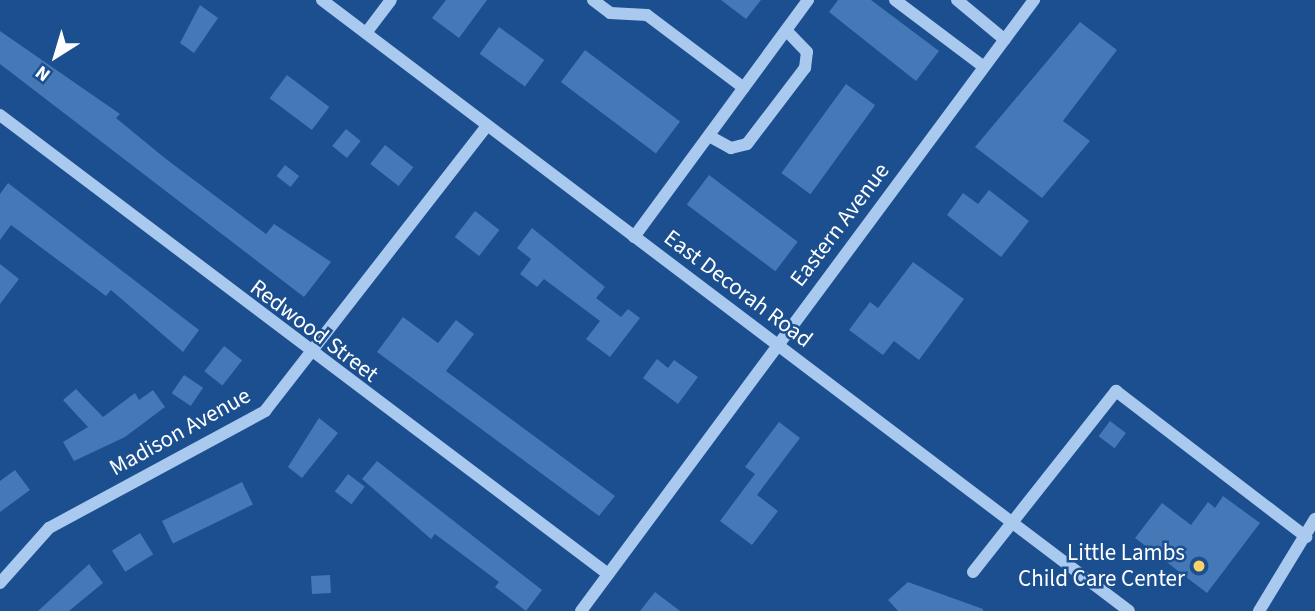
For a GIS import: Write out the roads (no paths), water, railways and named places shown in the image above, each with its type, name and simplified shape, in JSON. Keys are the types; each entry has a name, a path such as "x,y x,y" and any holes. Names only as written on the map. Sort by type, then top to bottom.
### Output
{"street":[{"name":"East Decorah Road","path":"322,0 486,127 778,344 1129,611"},
{"path":"366,33 391,0"},
{"path":"593,0 610,13 647,15 744,88"},
{"path":"634,237 808,0"},
{"path":"895,0 984,67"},
{"path":"957,0 1005,40"},
{"name":"Eastern Avenue","path":"581,611 1034,0"},
{"path":"709,136 731,148 747,144 805,68 807,52 786,30"},
{"name":"Redwood Street","path":"0,115 312,357 608,574"},
{"name":"Madison Avenue","path":"0,583 50,528 265,411 312,357 486,127"},
{"path":"973,572 1116,391 1306,537"},
{"path":"1259,611 1315,519"}],"place":[{"name":"Little Lambs Child Care Center","path":"1199,566"}]}
